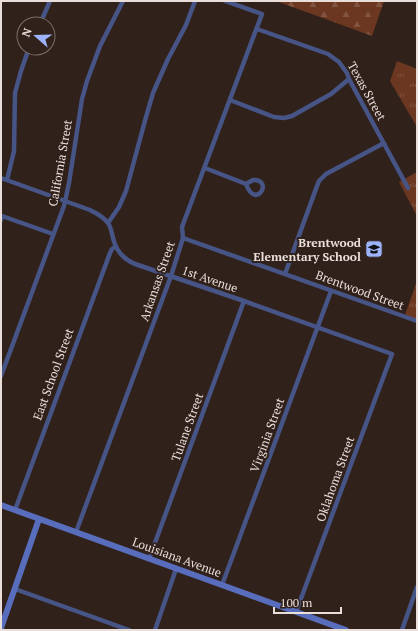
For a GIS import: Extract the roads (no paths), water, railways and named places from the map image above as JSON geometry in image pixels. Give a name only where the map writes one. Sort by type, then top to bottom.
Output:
[{"type":"main road","name":"Louisiana Avenue","points":[[1,505],[346,630]]},
{"type":"main road","points":[[1,628],[39,519]]},
{"type":"street","points":[[43,16],[50,1]]},
{"type":"street","name":"California Street","points":[[1,376],[65,201],[87,81],[100,46],[124,1]]},
{"type":"street","points":[[1,178],[92,210],[108,223],[119,207],[126,191],[145,120],[154,93],[168,59],[186,25],[195,1]]},
{"type":"street","name":"Arkansas Street","points":[[76,532],[170,276],[183,238],[182,227],[262,14],[225,1]]},
{"type":"street","name":"Texas Street","points":[[256,29],[328,54],[334,57],[344,67],[408,188]]},
{"type":"street","points":[[7,180],[14,151],[15,93],[20,71],[26,56]]},
{"type":"street","points":[[230,100],[274,117],[284,118],[292,116],[326,98],[349,79]]},
{"type":"street","points":[[285,274],[317,186],[322,178],[326,174],[384,142]]},
{"type":"street","points":[[205,168],[246,184]]},
{"type":"street","points":[[1,220],[2,216],[53,234]]},
{"type":"street","name":"1st Avenue","points":[[108,223],[116,247],[122,256],[130,262],[392,354]]},
{"type":"street","name":"Brentwood Street","points":[[183,238],[417,321]]},
{"type":"street","name":"East School Street","points":[[14,510],[110,254],[112,249],[116,247]]},
{"type":"street","name":"Virginia Street","points":[[222,585],[331,291]]},
{"type":"street","name":"Tulane Street","points":[[149,559],[244,301]]},
{"type":"street","name":"Oklahoma Street","points":[[296,612],[392,354]]},
{"type":"street","points":[[155,630],[176,569]]},
{"type":"street","points":[[402,630],[417,587]]},
{"type":"street","points":[[15,589],[129,630]]},
{"type":"place","name":"Brentwood Elementary School","points":[[374,249]]}]
